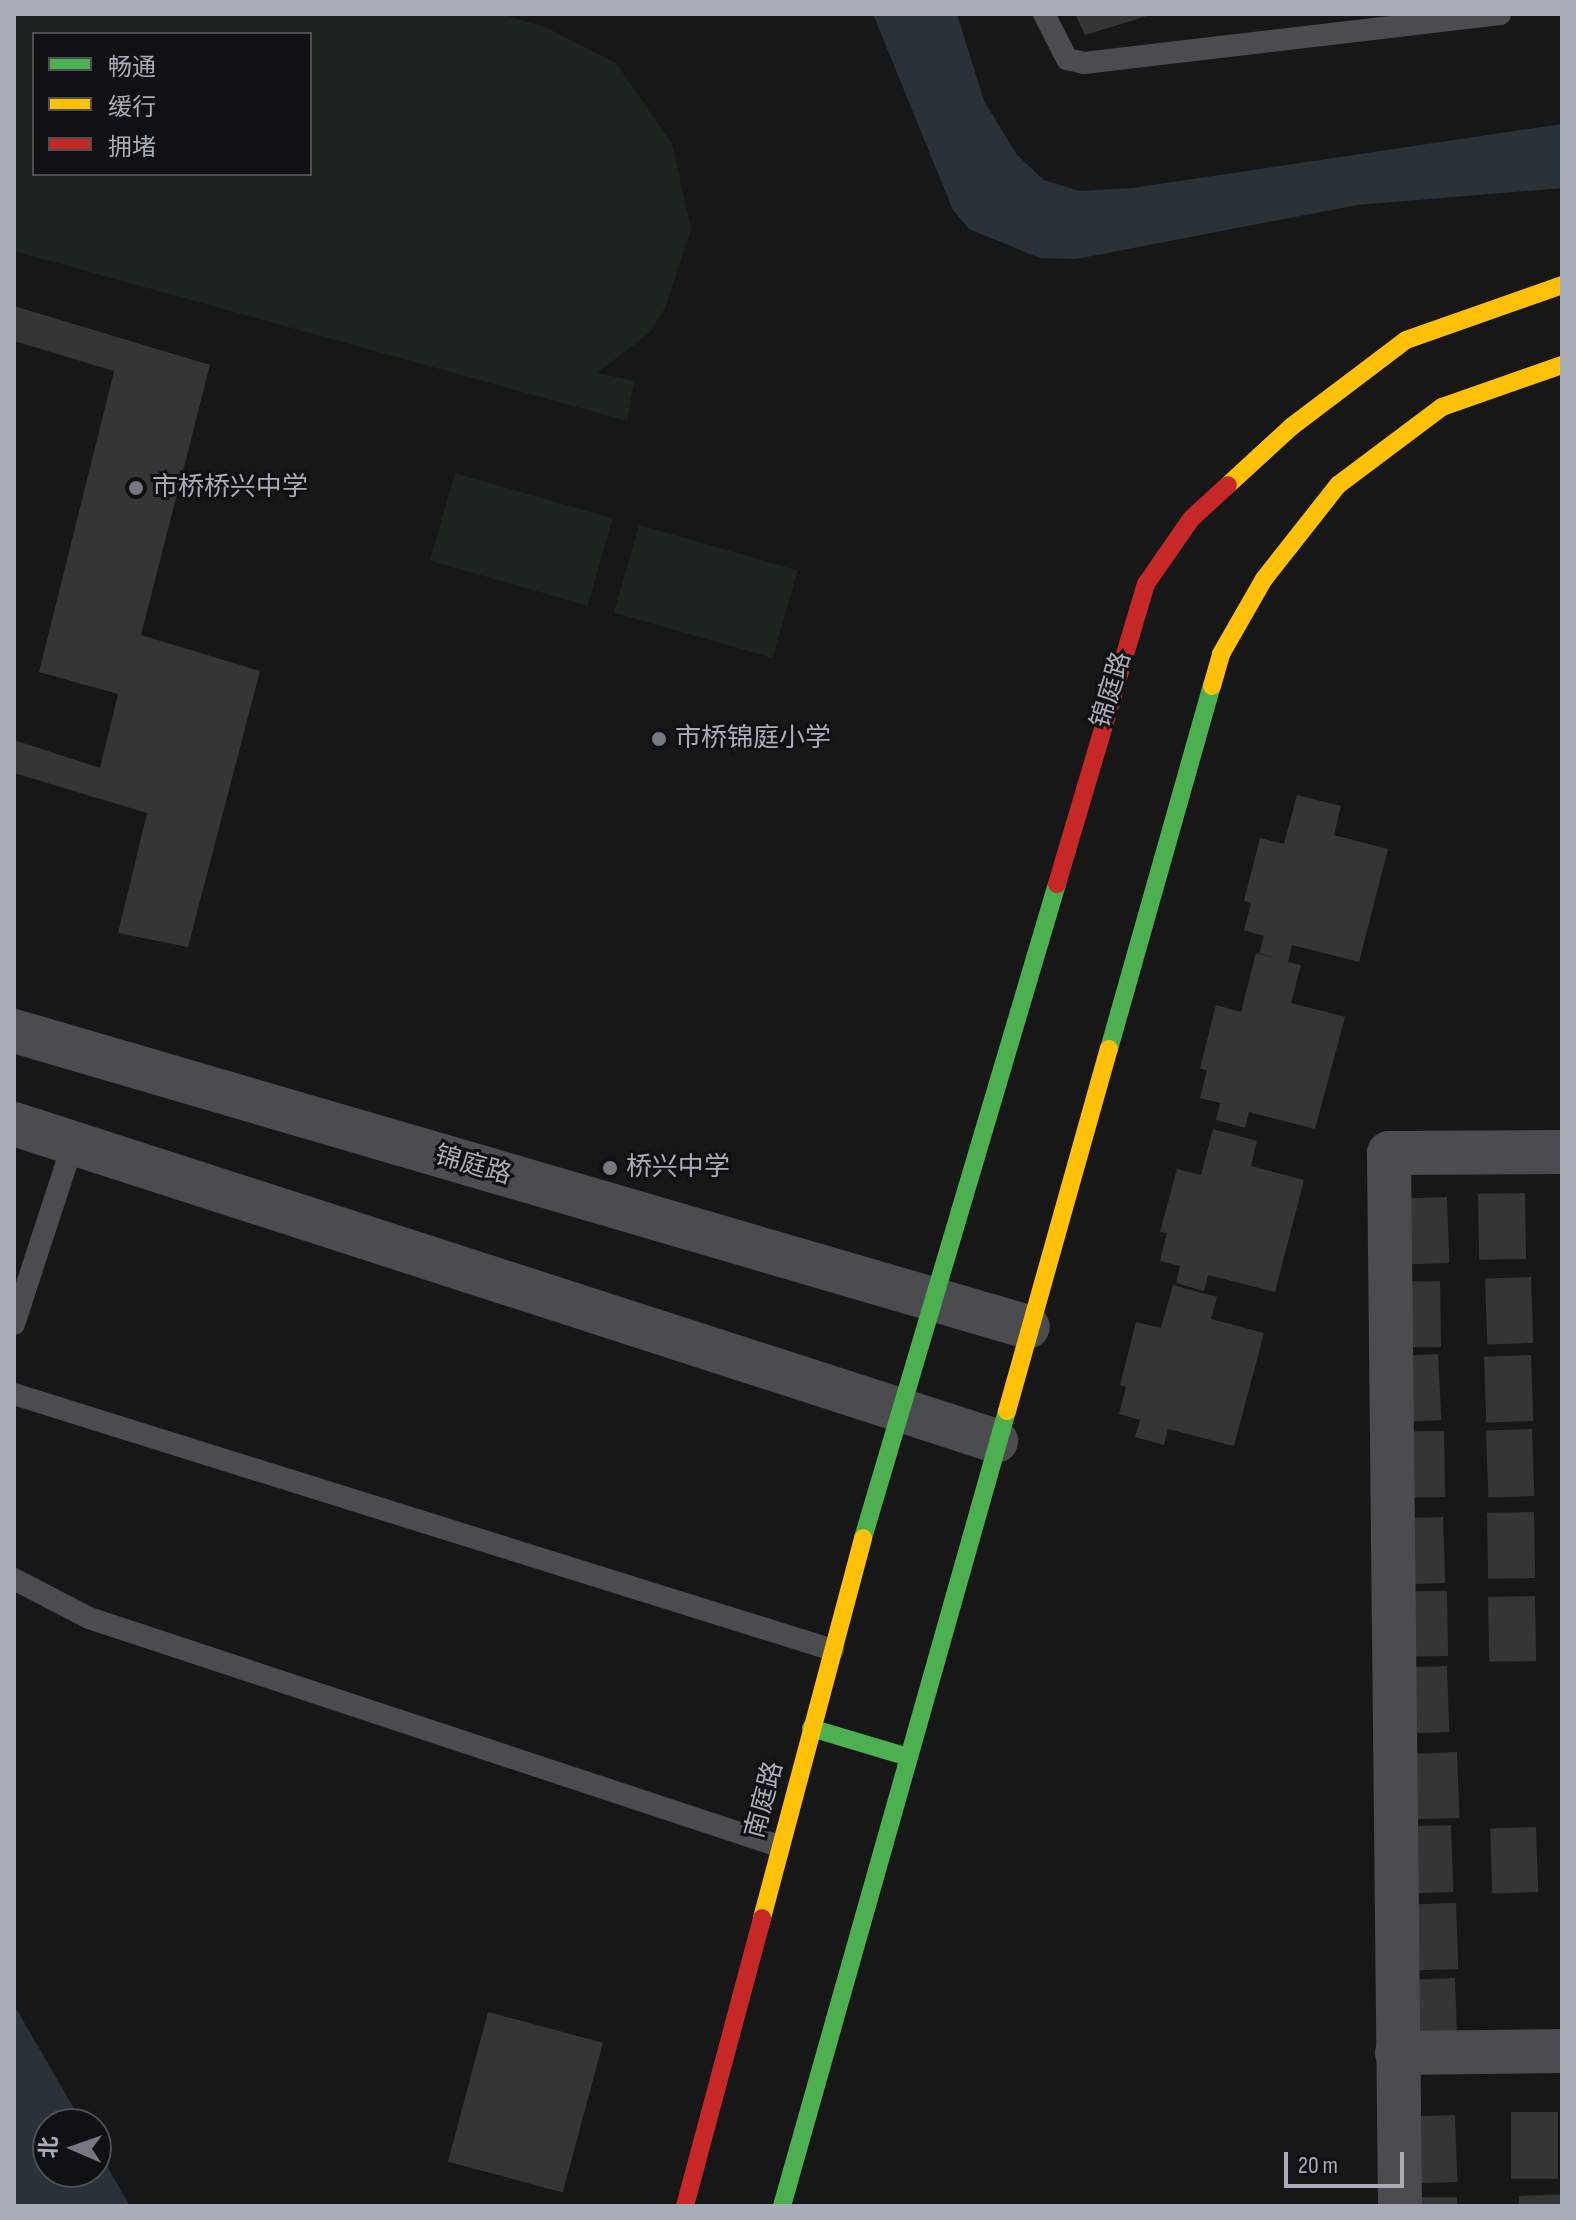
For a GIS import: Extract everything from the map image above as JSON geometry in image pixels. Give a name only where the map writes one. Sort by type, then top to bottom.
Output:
[{"type":"street","name":"锦庭路","points":[[900,1410],[1146,584],[1191,519],[1291,427],[1406,340],[1562,285]]},
{"type":"street","points":[[782,2206],[1028,1327],[1221,654],[1264,579],[1338,485],[1442,407],[1562,365]]},
{"type":"street","name":"锦庭路","points":[[14,1031],[1028,1327]]},
{"type":"street","points":[[14,1124],[996,1441]]},
{"type":"street","points":[[1400,2206],[1389,1153],[1562,1152]]},
{"type":"street","name":"南庭路","points":[[685,2206],[779,1846],[900,1410]]},
{"type":"street","points":[[811,1728],[908,1757]]},
{"type":"street","points":[[1397,2053],[1562,2051]]},
{"type":"lane","points":[[1044,14],[1060,51],[1084,63],[1500,14]]},
{"type":"lane","points":[[14,1324],[73,1144]]},
{"type":"lane","points":[[14,1394],[833,1650]]},
{"type":"lane","points":[[14,1579],[89,1618],[779,1846]]},
{"type":"shaded area","points":[[14,14],[501,14],[545,27],[616,63],[672,144],[691,229],[665,308],[649,333],[597,373],[634,381],[627,421],[14,251]]},
{"type":"shaded area","points":[[873,14],[957,14],[984,101],[1017,155],[1044,180],[1079,191],[1132,188],[1562,124],[1562,188],[1357,205],[1076,259],[1040,258],[969,229],[953,210]]},
{"type":"shaded area","points":[[455,473],[613,518],[588,606],[430,560]]},
{"type":"shaded area","points":[[639,525],[798,570],[773,658],[614,612]]},
{"type":"shaded area","points":[[14,2005],[74,2108],[32,2108],[32,2188],[112,2188],[112,2175],[130,2206],[14,2206]]},
{"type":"building","points":[[1075,14],[1150,14],[1150,15],[1085,35]]},
{"type":"building","points":[[14,306],[210,365],[141,635],[260,671],[188,947],[118,933],[147,813],[14,773],[14,740],[100,768],[118,694],[39,672],[114,371],[14,341]]},
{"type":"building","points":[[1297,795],[1341,806],[1334,835],[1388,849],[1359,962],[1292,945],[1288,962],[1301,965],[1291,1003],[1345,1017],[1315,1129],[1249,1112],[1245,1128],[1216,1120],[1220,1103],[1200,1098],[1207,1070],[1200,1069],[1216,1005],[1241,1012],[1256,953],[1275,958],[1259,953],[1264,936],[1244,930],[1251,903],[1244,901],[1260,838],[1284,844]]},
{"type":"building","points":[[1213,1129],[1257,1141],[1251,1166],[1304,1180],[1275,1292],[1208,1275],[1204,1291],[1176,1283],[1180,1266],[1160,1261],[1167,1233],[1160,1232],[1177,1169],[1201,1175]]},
{"type":"building","points":[[1525,1193],[1526,1259],[1479,1260],[1478,1194]]},
{"type":"building","points":[[1447,1197],[1449,1263],[1403,1265],[1401,1199]]},
{"type":"building","points":[[1531,1277],[1533,1343],[1487,1345],[1485,1279]]},
{"type":"building","points":[[1440,1281],[1441,1347],[1394,1348],[1393,1282]]},
{"type":"building","points":[[1173,1285],[1217,1297],[1211,1319],[1264,1333],[1234,1446],[1168,1429],[1164,1445],[1135,1437],[1140,1420],[1119,1414],[1126,1387],[1120,1385],[1136,1322],[1161,1328]]},
{"type":"building","points":[[1438,1354],[1441,1420],[1396,1422],[1392,1356]]},
{"type":"building","points":[[1531,1355],[1533,1421],[1486,1423],[1484,1357]]},
{"type":"building","points":[[1532,1429],[1534,1496],[1488,1498],[1486,1431]]},
{"type":"building","points":[[1444,1431],[1445,1497],[1398,1498],[1397,1432]]},
{"type":"building","points":[[1534,1512],[1535,1578],[1488,1579],[1487,1513]]},
{"type":"building","points":[[1443,1517],[1445,1583],[1399,1585],[1397,1519]]},
{"type":"building","points":[[1447,1591],[1448,1656],[1400,1657],[1399,1592]]},
{"type":"building","points":[[1535,1596],[1536,1661],[1489,1662],[1488,1597]]},
{"type":"building","points":[[1447,1666],[1449,1732],[1403,1734],[1401,1668]]},
{"type":"building","points":[[1457,1752],[1459,1818],[1412,1820],[1410,1754]]},
{"type":"building","points":[[1451,1825],[1453,1892],[1407,1894],[1405,1827]]},
{"type":"building","points":[[1536,1827],[1538,1892],[1492,1894],[1490,1829]]},
{"type":"building","points":[[1456,1903],[1458,1969],[1412,1971],[1410,1905]]},
{"type":"building","points":[[1455,1978],[1457,2044],[1410,2046],[1408,1980]]},
{"type":"building","points":[[488,2012],[603,2043],[563,2193],[448,2162]]},
{"type":"building","points":[[1511,2112],[1558,2112],[1558,2179],[1511,2179]]},
{"type":"building","points":[[1455,2115],[1457,2182],[1411,2184],[1409,2117]]},
{"type":"building","points":[[1562,2194],[1562,2206],[1519,2206],[1519,2196]]},
{"type":"building","points":[[1410,2197],[1457,2197],[1457,2206],[1410,2206]]},
{"type":"traffic: fast","points":[[1109,1049],[1212,686]]},
{"type":"traffic: fast","points":[[863,1538],[1057,884]]},
{"type":"traffic: fast","points":[[782,2206],[1007,1411]]},
{"type":"traffic: fast","points":[[811,1728],[908,1757]]},
{"type":"traffic: slow","points":[[1228,485],[1291,427],[1406,340],[1562,285]]},
{"type":"traffic: slow","points":[[1212,686],[1221,654],[1264,579],[1338,485],[1442,407],[1562,365]]},
{"type":"traffic: slow","points":[[1007,1411],[1109,1049]]},
{"type":"traffic: slow","points":[[762,1918],[863,1538]]},
{"type":"traffic: jam","points":[[1057,884],[1146,584],[1191,519],[1228,485]]},
{"type":"traffic: jam","points":[[685,2206],[762,1918]]},
{"type":"place","name":"市桥桥兴中学","points":[[136,488]]},
{"type":"place","name":"市桥锦庭小学","points":[[659,739]]},
{"type":"place","name":"桥兴中学","points":[[610,1168]]}]
